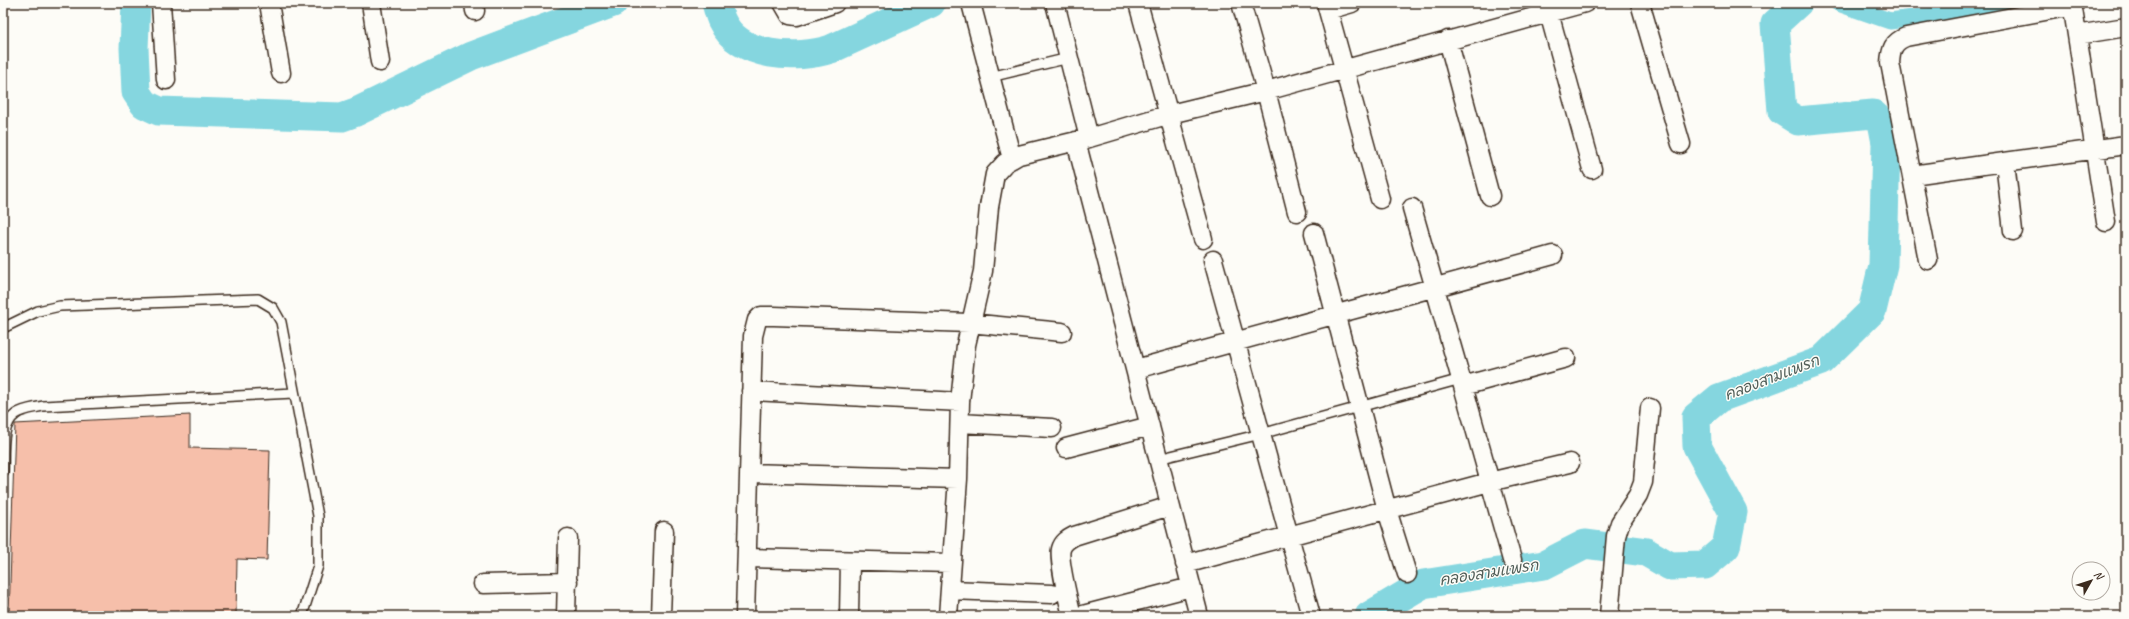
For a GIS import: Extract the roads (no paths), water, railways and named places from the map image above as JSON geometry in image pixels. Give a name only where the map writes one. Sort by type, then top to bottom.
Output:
[{"type":"street","points":[[161,3],[166,80]]},
{"type":"street","points":[[269,3],[281,73]]},
{"type":"street","points":[[371,3],[380,62]]},
{"type":"street","points":[[783,3],[790,15],[797,16],[836,3]]},
{"type":"street","points":[[1055,3],[1069,58],[1083,139],[1136,369],[1199,616]]},
{"type":"street","points":[[1138,3],[1170,114],[1203,239]]},
{"type":"street","points":[[1241,3],[1266,91],[1297,212]]},
{"type":"street","points":[[1352,3],[1327,6],[1380,199]]},
{"type":"street","points":[[948,616],[958,479],[960,402],[970,323],[983,271],[989,207],[995,174],[1005,163],[1019,155],[1083,139],[1170,114],[1266,91],[1585,3]]},
{"type":"street","points":[[1640,3],[1681,144]]},
{"type":"street","points":[[1928,260],[1890,63],[1894,45],[1898,40],[2072,4],[2106,222]]},
{"type":"street","points":[[972,8],[1012,159]]},
{"type":"street","points":[[1549,13],[1592,169]]},
{"type":"street","points":[[2077,35],[2126,27]]},
{"type":"street","points":[[1448,40],[1490,196]]},
{"type":"street","points":[[1912,175],[2126,145]]},
{"type":"street","points":[[2005,162],[2013,231]]},
{"type":"street","points":[[1412,208],[1436,287],[1489,482],[1512,560]]},
{"type":"street","points":[[1314,233],[1362,407],[1387,510],[1406,574]]},
{"type":"street","points":[[1136,369],[1236,340],[1336,315],[1553,255]]},
{"type":"street","points":[[1213,260],[1311,616]]},
{"type":"street","points":[[745,616],[754,326],[761,316],[970,323],[1062,332]]},
{"type":"street","points":[[1462,382],[1566,358]]},
{"type":"street","points":[[751,391],[960,402]]},
{"type":"street","points":[[1609,616],[1616,536],[1620,523],[1638,495],[1643,482],[1650,408]]},
{"type":"street","points":[[960,423],[1052,428]]},
{"type":"street","points":[[1066,448],[1150,426]]},
{"type":"street","points":[[1185,564],[1489,482],[1570,463]]},
{"type":"street","points":[[750,473],[958,479]]},
{"type":"street","points":[[1072,616],[1061,555],[1061,550],[1065,542],[1074,536],[1170,506]]},
{"type":"street","points":[[661,616],[664,531]]},
{"type":"street","points":[[566,616],[568,538]]},
{"type":"street","points":[[747,558],[951,563]]},
{"type":"street","points":[[849,616],[850,561]]},
{"type":"street","points":[[483,584],[568,582]]},
{"type":"street","points":[[1079,616],[1191,587]]},
{"type":"street","points":[[950,590],[1052,594]]},
{"type":"lane","points":[[990,77],[1069,58]]},
{"type":"lane","points":[[3,328],[38,311],[60,306],[258,299],[273,308],[281,322],[318,516],[318,566],[302,616]]},
{"type":"lane","points":[[1158,459],[1462,382]]},
{"type":"lane","points":[[3,472],[5,435],[8,421],[17,413],[43,406],[294,393]]},
{"type":"waterway","points":[[136,3],[134,48],[136,92],[144,104],[159,111],[342,117],[356,112],[471,56],[613,3]]},
{"type":"waterway","points":[[716,3],[722,21],[730,33],[741,43],[755,49],[786,55],[831,49],[931,3]]},
{"type":"waterway","name":"คลองสามแพรก","points":[[1369,616],[1423,584],[1544,565],[1585,544],[1646,552],[1670,566],[1705,565],[1726,547],[1733,512],[1697,446],[1696,417],[1719,398],[1821,361],[1872,311],[1883,265],[1886,143],[1882,122],[1873,114],[1798,121],[1782,111],[1775,24],[1798,3]]},
{"type":"waterway","points":[[1838,3],[1890,21],[2029,3]]}]
